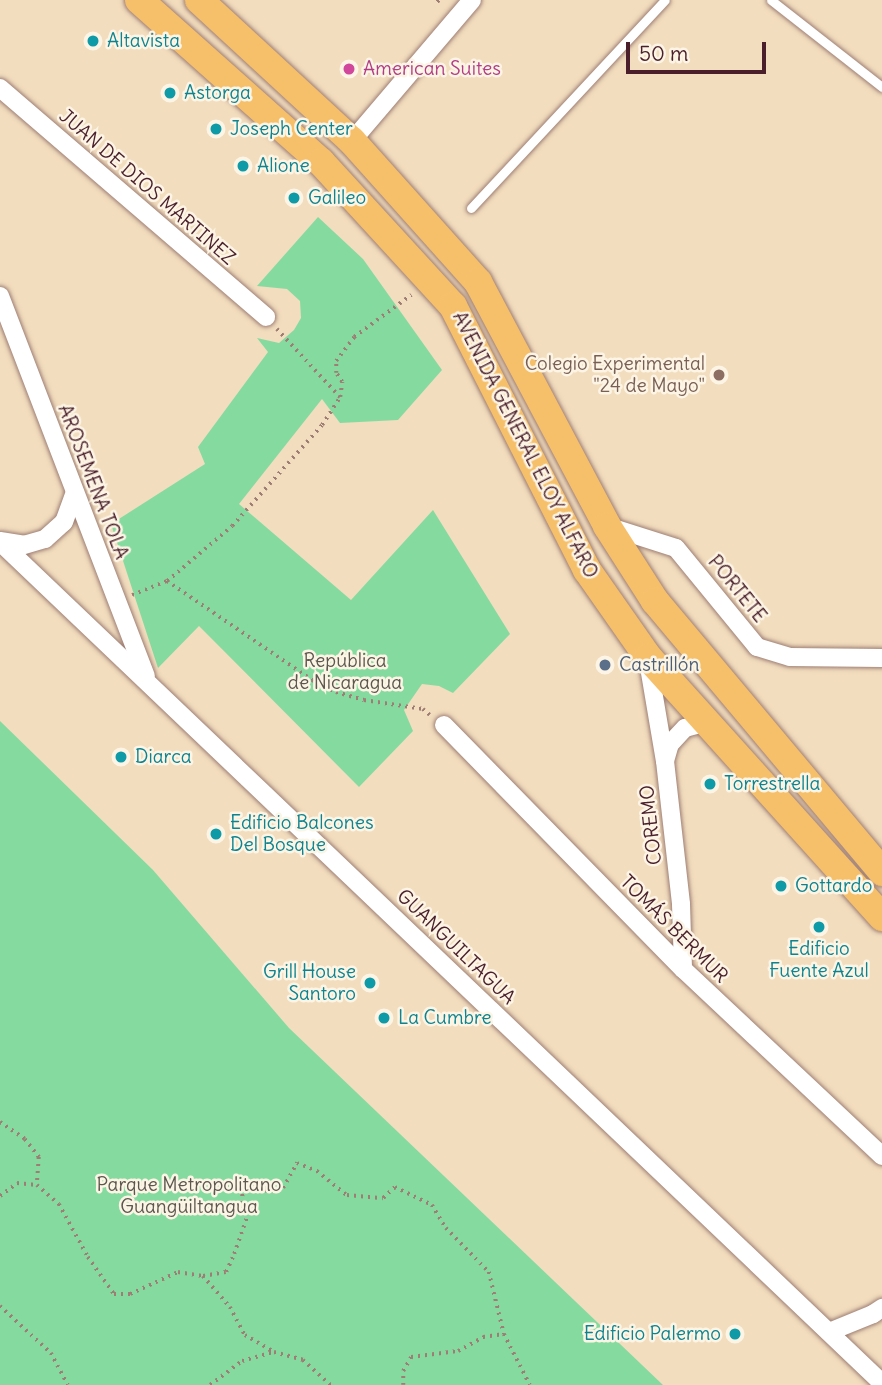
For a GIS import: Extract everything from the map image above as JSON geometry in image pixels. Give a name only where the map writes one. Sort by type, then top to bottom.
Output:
[{"type":"main road","name":"AVENIDA GENERAL ELOY ALFARO","points":[[139,0],[321,162],[453,306],[587,570],[648,657],[704,723],[882,917]]},
{"type":"main road","name":"AVENIDA GENERAL ELOY ALFARO","points":[[199,0],[352,141],[478,282],[607,526],[655,601],[882,872]]},
{"type":"street","points":[[352,141],[472,0]]},
{"type":"street","name":"JUAN DE DIOS MARTINEZ","points":[[0,88],[266,317]]},
{"type":"street","name":"AROSEMENA TOLA","points":[[0,296],[5,320],[148,683]]},
{"type":"street","name":"GUANGUILTAGUA","points":[[0,542],[24,545],[45,540],[64,522],[74,495]]},
{"type":"street","name":"PORTETE","points":[[607,526],[676,548],[757,647],[790,657],[882,658]]},
{"type":"street","name":"GUANGUILTAGUA","points":[[0,542],[882,1383]]},
{"type":"street","name":"COREMO","points":[[648,657],[665,761],[681,904],[683,969]]},
{"type":"street","name":"COREMO","points":[[665,761],[670,744],[685,728],[704,723]]},
{"type":"street","name":"TOMÁS BERMUR","points":[[444,725],[683,969],[882,1156]]},
{"type":"street","points":[[829,1332],[882,1308]]},
{"type":"lane","points":[[471,208],[665,0]]},
{"type":"lane","points":[[771,0],[882,87]]},
{"type":"path","points":[[117,601],[167,581],[232,526],[322,425],[340,397],[342,382],[336,373],[336,361],[354,337],[408,298]]},
{"type":"path","points":[[266,317],[340,397]]},
{"type":"path","points":[[167,581],[312,680],[336,692],[364,700],[423,709],[444,725]]},
{"type":"path","points":[[0,1122],[25,1139],[39,1157],[37,1185]]},
{"type":"path","points":[[0,1196],[17,1183],[37,1185],[59,1204],[88,1257],[114,1294],[130,1294],[178,1272],[203,1276],[226,1272],[248,1214],[240,1203],[244,1189],[273,1191],[283,1188],[288,1174],[297,1163],[317,1171],[347,1195],[383,1198],[395,1187],[432,1205],[446,1228],[489,1272],[504,1334],[530,1385]]},
{"type":"path","points":[[203,1276],[230,1307],[245,1335],[274,1352],[303,1360],[331,1385]]},
{"type":"path","points":[[0,1306],[51,1353],[68,1385]]},
{"type":"path","points":[[403,1385],[403,1371],[411,1357],[458,1351],[483,1337],[504,1334]]},
{"type":"path","points":[[210,1385],[242,1361],[274,1352]]},
{"type":"path","points":[[322,1385],[326,1380]]},
{"type":"green space","name":"República de Nicaragua","points":[[318,217],[363,259],[442,370],[398,420],[340,423],[322,399],[239,504],[351,600],[433,510],[510,634],[453,693],[439,686],[422,684],[404,710],[413,731],[359,787],[199,626],[158,668],[111,524],[205,464],[198,447],[268,352],[257,338],[279,343],[294,330],[301,318],[300,301],[287,289],[257,286]]},
{"type":"green space","name":"Parque Metropolitano Guangüiltangua","points":[[0,721],[153,870],[289,1028],[663,1385],[0,1385]]},
{"type":"place","name":"Altavista","points":[[93,41]]},
{"type":"place","name":"American Suites","points":[[349,69]]},
{"type":"place","name":"Astorga","points":[[170,93]]},
{"type":"place","name":"Joseph Center","points":[[216,129]]},
{"type":"place","name":"Alione","points":[[243,166]]},
{"type":"place","name":"Galileo","points":[[294,198]]},
{"type":"place","name":"Colegio Experimental \"24 de Mayo\"","points":[[719,375]]},
{"type":"place","name":"Castrillón","points":[[605,665]]},
{"type":"place","name":"Diarca","points":[[121,757]]},
{"type":"place","name":"Torrestrella","points":[[710,784]]},
{"type":"place","name":"Edificio Balcones Del Bosque","points":[[216,834]]},
{"type":"place","name":"Gottardo","points":[[781,886]]},
{"type":"place","name":"Edificio Fuente Azul","points":[[819,927]]},
{"type":"place","name":"Grill House Santoro","points":[[370,983]]},
{"type":"place","name":"La Cumbre","points":[[384,1018]]},
{"type":"place","name":"Edificio Palermo","points":[[735,1334]]}]
